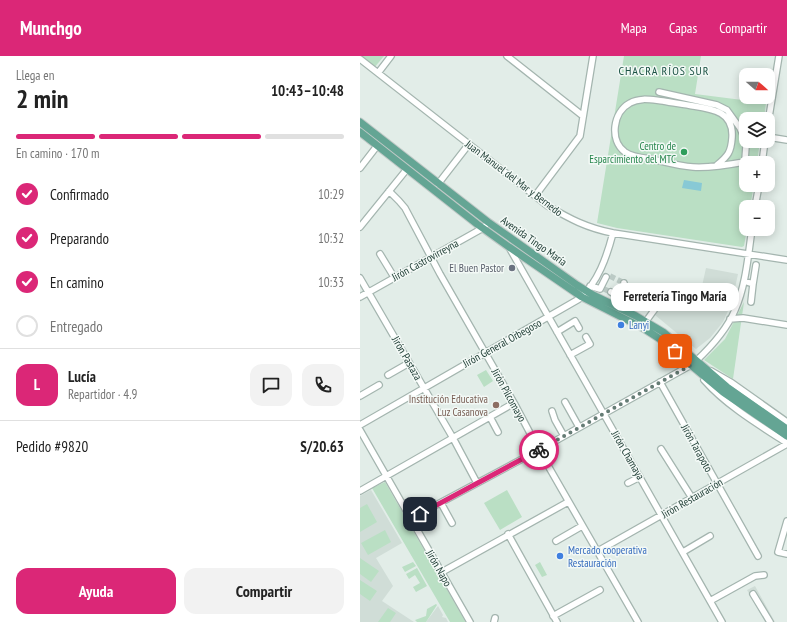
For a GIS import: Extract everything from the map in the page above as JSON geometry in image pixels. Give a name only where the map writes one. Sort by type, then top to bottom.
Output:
[{"type":"main road","name":"Avenida Tingo María","points":[[360,122],[438,184],[509,246],[626,315],[644,325],[663,332],[694,363],[736,401],[787,436]]},
{"type":"main road","name":"Avenida Tingo María","points":[[360,132],[406,169],[486,225],[588,292],[619,307],[626,315]]},
{"type":"main road","name":"Avenida Tingo María","points":[[701,369],[787,429]]},
{"type":"street","points":[[378,73],[391,56]]},
{"type":"street","points":[[507,56],[584,116]]},
{"type":"street","points":[[535,196],[580,136],[593,56]]},
{"type":"street","points":[[775,72],[779,56]]},
{"type":"street","name":"Juan Manuel del Mar y Bernedo","points":[[360,59],[552,209],[576,222],[598,230],[613,233],[787,260]]},
{"type":"street","points":[[659,92],[717,105],[727,110],[740,128],[743,135],[746,146],[745,156]]},
{"type":"street","points":[[717,165],[725,158],[732,148],[733,129],[728,120],[716,111],[649,99],[631,102],[625,106],[619,114],[615,126],[616,136],[622,149],[632,156],[692,167],[708,167],[739,163]]},
{"type":"street","points":[[775,138],[787,140]]},
{"type":"street","points":[[438,184],[469,144]]},
{"type":"street","points":[[360,168],[377,146]]},
{"type":"street","points":[[360,227],[406,169]]},
{"type":"street","name":"Jirón Pilcomayo","points":[[389,191],[405,208],[568,502],[638,622]]},
{"type":"street","name":"Jirón Castrovirreyna","points":[[360,296],[486,225]]},
{"type":"street","name":"Jirón General Orbegoso","points":[[360,425],[548,317],[588,292],[607,253],[613,233]]},
{"type":"street","points":[[410,519],[539,450],[694,363],[726,327],[735,310],[744,281],[751,236]]},
{"type":"street","name":"Jirón Chamaya","points":[[509,246],[722,622]]},
{"type":"street","points":[[380,254],[394,277]]},
{"type":"street","points":[[751,302],[756,265]]},
{"type":"street","points":[[588,292],[602,289],[608,277],[598,272]]},
{"type":"street","name":"Jirón Pastaza","points":[[360,278],[453,438],[477,483]]},
{"type":"street","points":[[744,281],[753,284]]},
{"type":"street","points":[[619,307],[625,287],[624,284]]},
{"type":"street","points":[[644,325],[668,291]]},
{"type":"street","points":[[610,292],[621,298]]},
{"type":"street","points":[[730,319],[743,318],[787,325]]},
{"type":"street","points":[[557,332],[575,321],[579,328]]},
{"type":"street","points":[[570,355],[590,344],[586,337]]},
{"type":"street","points":[[388,375],[409,363]]},
{"type":"street","name":"Avenida Tingo María","points":[[701,369],[732,383],[787,422]]},
{"type":"street","name":"Avenida Tingo María","points":[[701,369],[709,385],[725,399],[787,444]]},
{"type":"street","name":"Jirón Tarapoto","points":[[660,382],[758,556]]},
{"type":"street","points":[[360,396],[379,384]]},
{"type":"street","points":[[565,402],[579,427]]},
{"type":"street","points":[[360,491],[514,404]]},
{"type":"street","points":[[552,411],[564,436]]},
{"type":"street","points":[[490,417],[498,432]]},
{"type":"street","name":"Jirón Napo","points":[[360,430],[470,622]]},
{"type":"street","name":"Jirón Restauración","points":[[598,552],[787,444]]},
{"type":"street","points":[[661,449],[692,498]]},
{"type":"street","points":[[628,483],[640,477]]},
{"type":"street","points":[[441,502],[452,523]]},
{"type":"street","points":[[442,572],[568,502]]},
{"type":"street","points":[[787,524],[778,552],[787,554]]},
{"type":"street","points":[[556,541],[582,526]]},
{"type":"street","points":[[508,534],[557,622]]},
{"type":"street","points":[[683,552],[710,536]]},
{"type":"street","points":[[710,601],[755,576],[764,575]]},
{"type":"street","points":[[553,616],[600,590]]},
{"type":"street","points":[[753,594],[770,622]]},
{"type":"shaded area","points":[[706,268],[738,274],[732,302],[723,322],[710,338],[696,349],[655,315],[673,286],[700,295]]},
{"type":"shaded area","points":[[371,490],[402,543],[376,558],[393,586],[382,601],[414,622],[360,622],[360,496]]},
{"type":"shaded area","points":[[755,586],[775,622],[765,622],[747,590]]},
{"type":"shaded area","points":[[438,606],[443,615],[442,617],[446,618],[448,622],[426,622]]},
{"type":"green space","points":[[360,56],[384,56],[374,68]]},
{"type":"green space","name":"Centro de Esparcimiento del MTC","points":[[624,56],[701,56],[695,94],[739,100],[739,104],[766,104],[765,112],[739,112],[739,148],[759,148],[758,156],[739,156],[739,192],[753,192],[751,200],[739,200],[739,236],[746,236],[744,246],[742,247],[617,228],[597,223]]},
{"type":"green space","points":[[744,302],[733,379],[704,360],[725,339]]},
{"type":"green space","points":[[486,370],[493,381],[484,387],[477,375]]},
{"type":"green space","points":[[385,482],[465,622],[450,622],[372,488]]},
{"type":"green space","points":[[507,490],[522,517],[500,530],[484,503]]},
{"type":"green space","points":[[367,504],[377,522],[360,532],[360,508]]},
{"type":"green space","points":[[385,530],[391,542],[368,555],[361,543]]},
{"type":"green space","points":[[360,558],[379,571],[371,582],[360,574]]},
{"type":"green space","points":[[413,562],[416,566],[405,572],[402,567]]},
{"type":"green space","points":[[540,562],[547,575],[542,577],[535,565]]},
{"type":"green space","points":[[417,568],[427,586],[416,592],[413,587],[420,583],[415,575],[409,579],[406,574]]},
{"type":"green space","points":[[360,580],[377,591],[370,601],[360,594]]},
{"type":"green space","points":[[436,604],[437,605],[426,622],[417,622],[415,620],[426,616],[427,609]]},
{"type":"green space","points":[[388,608],[396,613],[390,622],[378,622]]},
{"type":"water","points":[[684,180],[702,183],[701,191],[682,188]]},
{"type":"tunnel","points":[[610,276],[624,283]]},
{"type":"tunnel","points":[[604,289],[611,292]]},
{"type":"way so far","points":[[539,450],[691,365],[675,351]]},
{"type":"place","name":"Centro de Esparcimiento del MTC","points":[[684,152]]},
{"type":"place","name":"El Buen Pastor","points":[[512,268]]},
{"type":"place","name":"Lanyi","points":[[621,325]]},
{"type":"place","name":"Ferretería Tingo María","points":[[675,351]]},
{"type":"place","name":"Institución Educativa Luz Casanova","points":[[496,405]]},
{"type":"place","name":"Mercado cooperativa Restauración","points":[[560,556]]},
{"type":"district","name":"CHACRA RÍOS SUR","points":[[664,71]]},
{"type":"route","points":[[420,514],[539,450]]}]
